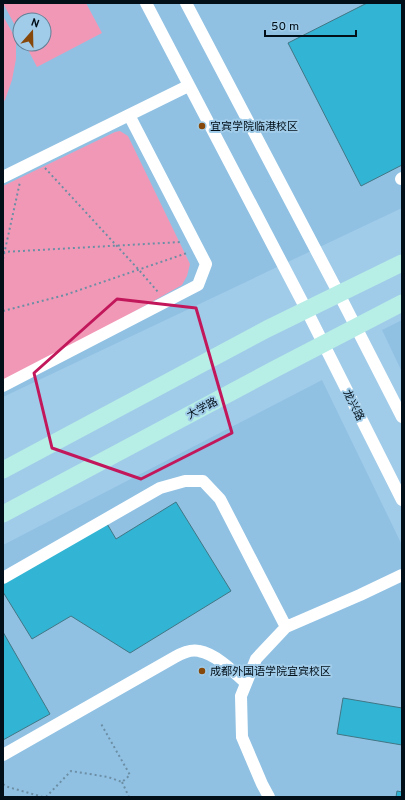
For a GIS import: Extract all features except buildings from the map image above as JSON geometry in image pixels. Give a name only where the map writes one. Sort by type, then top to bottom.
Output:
[{"type":"main road","points":[[3,470],[267,329],[402,263]]},
{"type":"main road","name":"大学路","points":[[3,514],[402,303]]},
{"type":"street","name":"龙兴路","points":[[146,3],[188,86],[306,309],[402,500]]},
{"type":"street","points":[[186,3],[402,417]]},
{"type":"street","points":[[3,177],[188,86]]},
{"type":"street","points":[[3,386],[198,284],[206,264],[129,115]]},
{"type":"street","points":[[3,578],[160,488],[185,481],[203,481],[220,499],[286,627]]},
{"type":"street","points":[[269,797],[242,736],[241,696],[256,659],[286,627],[402,575]]},
{"type":"street","points":[[3,755],[186,652],[199,651],[214,657],[246,683]]},
{"type":"path","points":[[37,160],[166,301]]},
{"type":"path","points":[[3,259],[23,167]]},
{"type":"path","points":[[4,252],[117,246],[196,245]]},
{"type":"path","points":[[3,311],[64,295],[139,270],[196,245]]},
{"type":"path","points":[[100,722],[130,774],[122,782]]},
{"type":"path","points":[[3,784],[8,787],[44,797],[71,771],[108,777],[122,782],[129,797]]},
{"type":"highlighted area","points":[[117,299],[196,308],[232,433],[141,479],[52,448],[34,373]]},
{"type":"shaded area","name":"宜宾学院临港校区","points":[[3,3],[402,3],[402,208],[3,397]]},
{"type":"shaded area","points":[[3,3],[86,3],[102,33],[37,67],[29,52],[52,52],[52,12],[12,12],[12,20]]},
{"type":"shaded area","points":[[3,16],[12,32],[12,52],[16,52],[16,59],[12,80],[3,102]]},
{"type":"shaded area","points":[[120,131],[128,136],[190,264],[187,276],[182,285],[3,385],[3,186],[115,132]]},
{"type":"shaded area","points":[[402,320],[402,372],[382,330]]},
{"type":"shaded area","name":"成都外国语学院宜宾校区","points":[[322,380],[402,545],[402,797],[3,797],[3,545]]},
{"type":"place","name":"宜宾学院临港校区","points":[[202,126]]},
{"type":"place","name":"成都外国语学院宜宾校区","points":[[202,671]]}]
